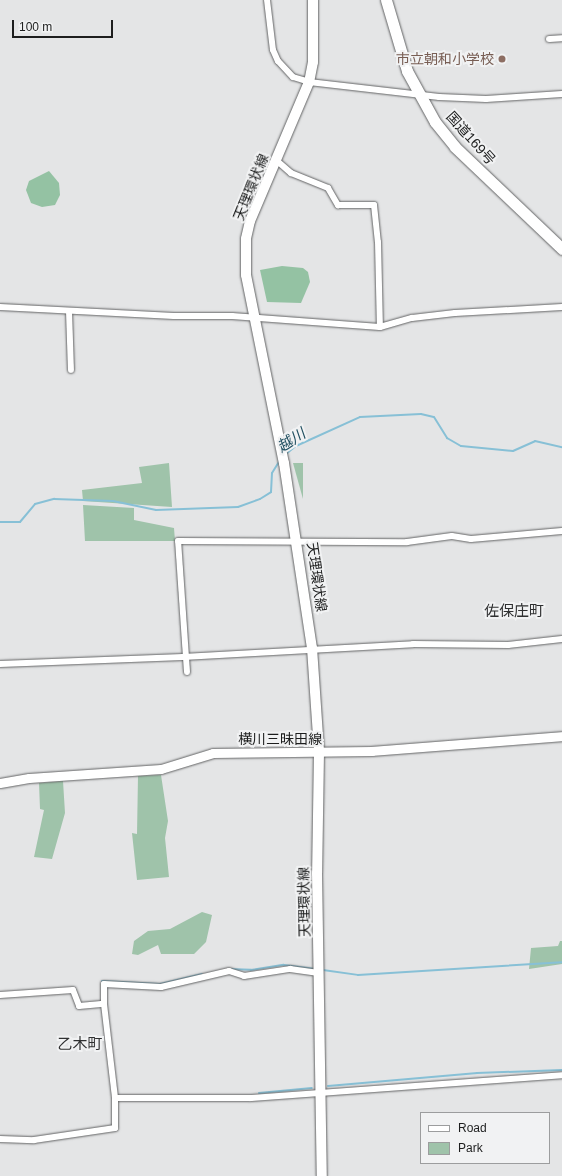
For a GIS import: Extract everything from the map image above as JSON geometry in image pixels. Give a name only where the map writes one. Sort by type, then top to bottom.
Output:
[{"type":"highway","name":"国道169号","points":[[386,0],[400,52],[420,95],[435,122],[455,147],[562,249]]},
{"type":"main road","name":"天理環状線","points":[[313,0],[313,62],[309,82],[259,196],[246,239],[246,275],[298,540],[312,648],[319,752],[319,974],[322,1176]]},
{"type":"main road","name":"横川三昧田線","points":[[0,783],[29,778],[161,769],[213,753],[372,751],[562,736]]},
{"type":"street","points":[[267,0],[270,37],[278,61],[293,77],[309,82],[420,95],[486,99],[562,94]]},
{"type":"street","points":[[548,39],[562,38]]},
{"type":"street","points":[[276,160],[291,173],[328,188],[338,205],[374,205],[378,242],[380,327]]},
{"type":"street","points":[[0,307],[174,316],[232,316],[254,319],[380,327],[412,318],[454,312],[562,307]]},
{"type":"street","points":[[69,311],[72,370]]},
{"type":"street","points":[[187,672],[178,541],[298,540],[407,542],[452,536],[485,538],[562,531]]},
{"type":"street","points":[[0,664],[186,657],[312,648],[413,644],[508,645],[562,639]]},
{"type":"street","points":[[0,1139],[34,1140],[115,1128],[115,1098],[104,1004],[104,984],[161,987],[229,971],[244,976],[290,969],[319,974]]},
{"type":"street","points":[[0,996],[74,990],[79,1006],[104,1004]]},
{"type":"street","points":[[115,1098],[251,1098],[562,1076]]},
{"type":"green space","points":[[49,171],[59,183],[60,195],[55,205],[42,207],[31,203],[26,190],[29,181]]},
{"type":"green space","points":[[282,266],[303,268],[308,272],[310,282],[301,303],[267,302],[260,270]]},
{"type":"green space","points":[[169,463],[172,507],[83,501],[82,490],[142,483],[139,467]]},
{"type":"green space","points":[[293,463],[303,463],[303,499]]},
{"type":"green space","points":[[83,505],[134,508],[134,520],[174,528],[175,541],[85,541]]},
{"type":"green space","points":[[161,775],[168,821],[165,838],[169,877],[137,880],[132,833],[137,834],[138,776]]},
{"type":"green space","points":[[63,781],[65,813],[52,859],[34,857],[44,810],[40,809],[39,783]]},
{"type":"green space","points":[[202,912],[212,915],[206,942],[194,954],[161,954],[158,945],[138,955],[132,954],[134,941],[148,931],[170,929]]},
{"type":"green space","points":[[560,941],[562,941],[562,964],[529,969],[531,948],[558,946]]},
{"type":"waterway","name":"越川","points":[[286,454],[296,446],[360,417],[421,414],[434,417],[447,438],[461,446],[513,451],[535,441],[562,447]]},
{"type":"waterway","name":"越川","points":[[0,522],[20,522],[35,504],[54,499],[113,501],[156,510],[238,507],[260,499],[271,492],[272,473],[280,460]]},
{"type":"waterway","points":[[323,970],[358,975],[562,962]]},
{"type":"waterway","points":[[228,969],[251,970],[284,965],[316,969]]},
{"type":"waterway","points":[[102,981],[160,984],[202,974]]},
{"type":"waterway","points":[[328,1086],[477,1073],[562,1070]]},
{"type":"waterway","points":[[259,1093],[312,1088]]},
{"type":"place","name":"市立朝和小学校","points":[[502,59]]},
{"type":"district","name":"佐保庄町","points":[[514,611]]},
{"type":"district","name":"乙木町","points":[[80,1044]]}]
